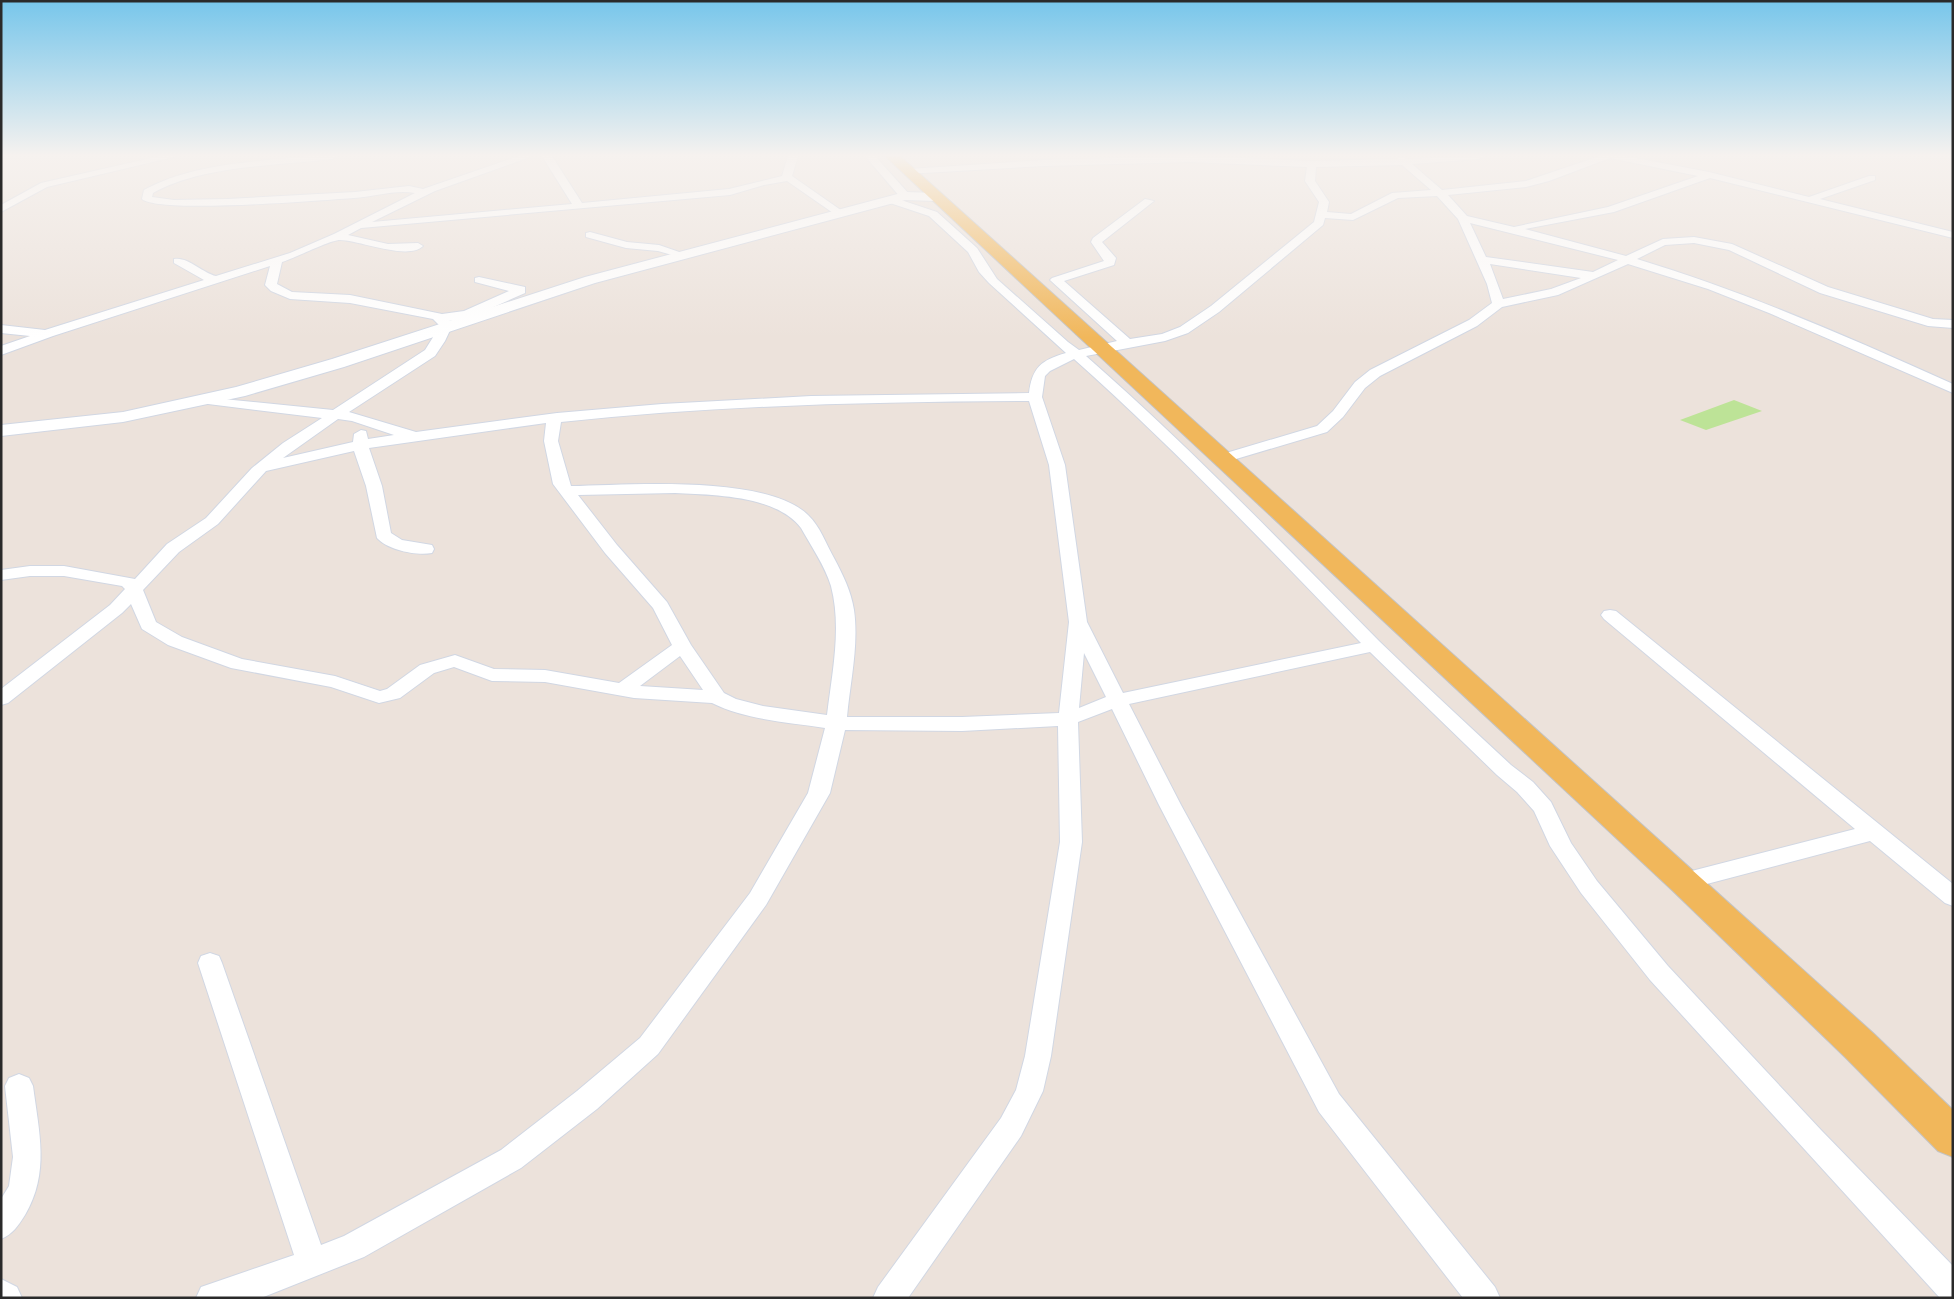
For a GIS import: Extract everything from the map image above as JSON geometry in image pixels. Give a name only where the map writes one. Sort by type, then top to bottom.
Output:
[{"type":"main road","points":[[954,217],[1089,352],[1221,458],[1684,881],[1859,1044],[1953,1138]]},
{"type":"street","points":[[1,351],[48,333],[278,261],[338,236],[376,217]]},
{"type":"street","points":[[358,226],[456,217]]},
{"type":"street","points":[[278,261],[271,285],[280,292],[350,300],[444,322],[679,254],[826,217]]},
{"type":"street","points":[[936,217],[973,250],[985,272],[993,281],[1063,346],[1089,352],[1123,395],[1248,517],[1374,646],[1504,770],[1525,787],[1543,808],[1561,846],[1589,887],[1659,972],[1817,1146],[1953,1289]]},
{"type":"street","points":[[1127,217],[1098,238],[1096,242],[1110,258],[1110,263],[1056,280],[1084,308],[1128,344]]},
{"type":"street","points":[[897,1293],[1011,1127],[1029,1091],[1038,1056],[1071,842],[1068,719],[1078,622],[1056,464],[1034,397],[1038,375],[1045,368],[1060,360],[1089,352],[1165,337],[1184,330],[1215,309],[1308,234],[1319,223],[1321,217]]},
{"type":"street","points":[[1511,228],[1574,217]]},
{"type":"street","points":[[1878,217],[1953,235]]},
{"type":"street","points":[[1463,218],[1574,243],[1712,287],[1799,320],[1953,389]]},
{"type":"street","points":[[1463,218],[1493,284],[1498,304]]},
{"type":"street","points":[[590,235],[626,245],[658,248],[679,254]]},
{"type":"street","points":[[338,236],[388,247],[418,246]]},
{"type":"street","points":[[1221,458],[1322,429],[1338,414],[1360,385],[1375,373],[1473,323],[1498,304],[1541,297],[1595,276],[1662,242],[1694,240],[1711,242],[1745,253],[1824,290],[1916,319],[1953,324]]},
{"type":"street","points":[[1482,260],[1595,276]]},
{"type":"street","points":[[178,261],[202,276],[219,280]]},
{"type":"street","points":[[1,431],[122,417],[208,400],[303,374],[466,314],[521,290],[479,280]]},
{"type":"street","points":[[1,699],[74,644],[116,609],[173,548],[212,521],[257,470],[288,446],[366,393],[430,353],[440,341],[444,322]]},
{"type":"street","points":[[1,329],[48,333]]},
{"type":"street","points":[[366,393],[360,445],[374,486],[383,534],[387,540],[395,543],[426,549]]},
{"type":"street","points":[[257,470],[330,450],[557,417],[881,397],[1034,397]]},
{"type":"street","points":[[208,400],[337,414],[362,419],[394,431],[423,436]]},
{"type":"street","points":[[557,417],[552,426],[551,441],[559,479],[611,549],[662,606],[682,646],[710,685],[716,697]]},
{"type":"street","points":[[212,1298],[312,1264],[353,1247],[511,1159],[588,1100],[649,1046],[758,899],[819,793],[836,723],[845,647],[845,612],[839,584],[820,546],[802,518],[786,508],[766,500],[722,491],[675,488],[567,491]]},
{"type":"street","points":[[1,575],[64,571],[128,582],[134,589],[148,625],[175,641],[238,664],[335,682],[379,697],[393,694],[428,669],[455,661],[492,675],[545,676],[622,690],[716,697],[730,704],[763,712],[836,723],[962,724],[1068,719],[1118,700],[1374,646]]},
{"type":"street","points":[[1610,615],[1953,897]]},
{"type":"street","points":[[1078,622],[1170,805],[1329,1103],[1470,1283],[1484,1298]]},
{"type":"street","points":[[622,690],[682,646]]},
{"type":"street","points":[[1684,881],[1874,832]]},
{"type":"street","points":[[210,963],[312,1264]]},
{"type":"street","points":[[1,1225],[18,1199],[25,1181],[27,1160],[19,1086]]},
{"type":"street","points":[[1,1294],[6,1298]]},
{"type":"green space","points":[[1734,400],[1762,411],[1706,430],[1680,420]]}]
